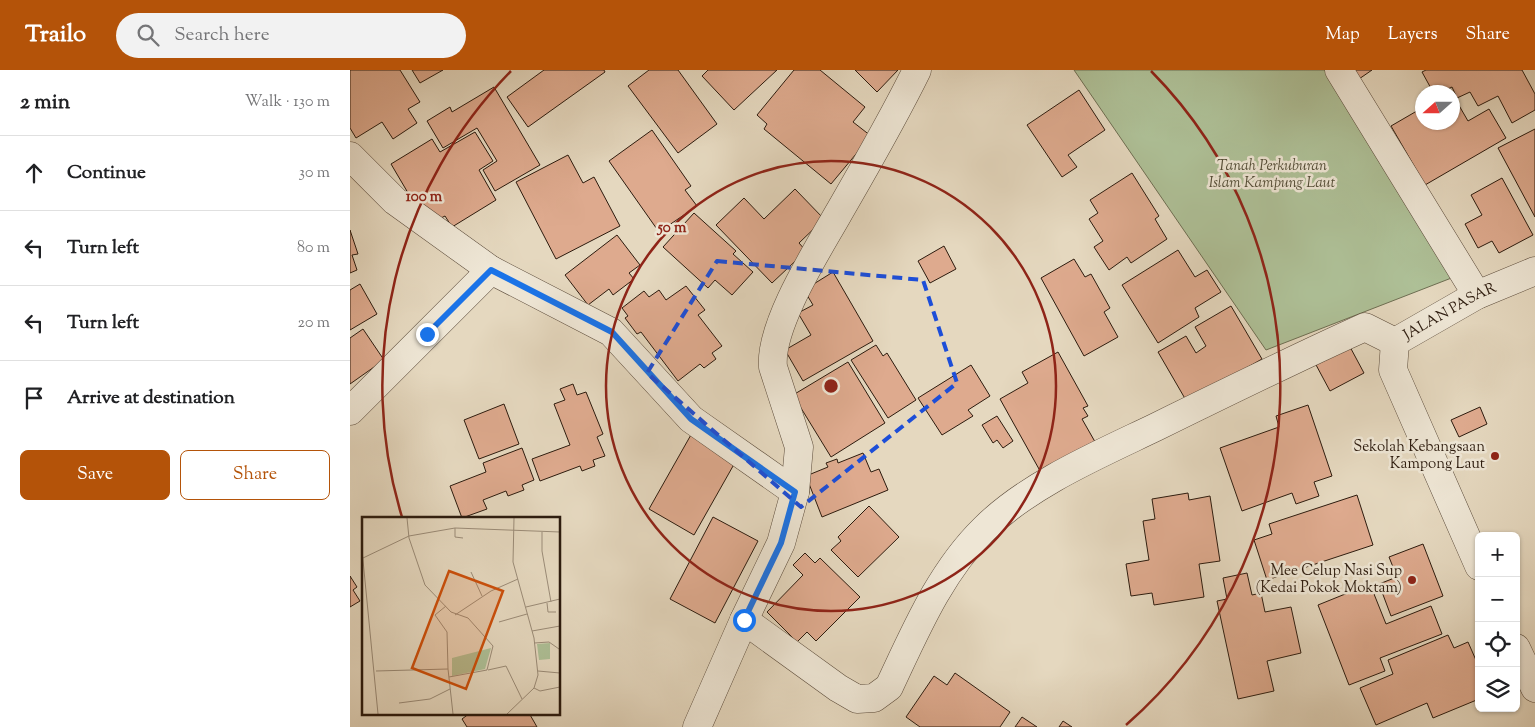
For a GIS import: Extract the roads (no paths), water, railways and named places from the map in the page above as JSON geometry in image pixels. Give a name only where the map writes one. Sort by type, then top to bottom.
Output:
[{"type":"street","points":[[697,727],[744,620],[781,543],[795,492],[799,447],[776,379],[772,354],[778,332],[796,290],[917,70]]},
{"type":"street","points":[[1339,70],[1477,295]]},
{"type":"street","points":[[350,156],[394,201],[491,270],[612,332],[691,419],[795,492]]},
{"type":"street","points":[[350,411],[491,270]]},
{"type":"street","name":"JALAN PASAR","points":[[1475,557],[1393,370],[1395,342],[1477,295],[1535,271]]},
{"type":"street","points":[[744,620],[838,688],[857,699],[874,698],[889,687],[938,589],[958,558],[983,529],[1012,504],[1107,451],[1365,327],[1395,342]]},
{"type":"street","points":[[1520,656],[1535,688]]},
{"type":"place","name":"Sekolah Kebangsaan Kampong Laut","points":[[1495,456]]},
{"type":"place","name":"Mee Celup Nasi Sup (Kedai Pokok Moktam)","points":[[1412,580]]},
{"type":"park label","name":"Tanah Perkuburan Islam Kampung Laut","points":[[1272,174]]}]
